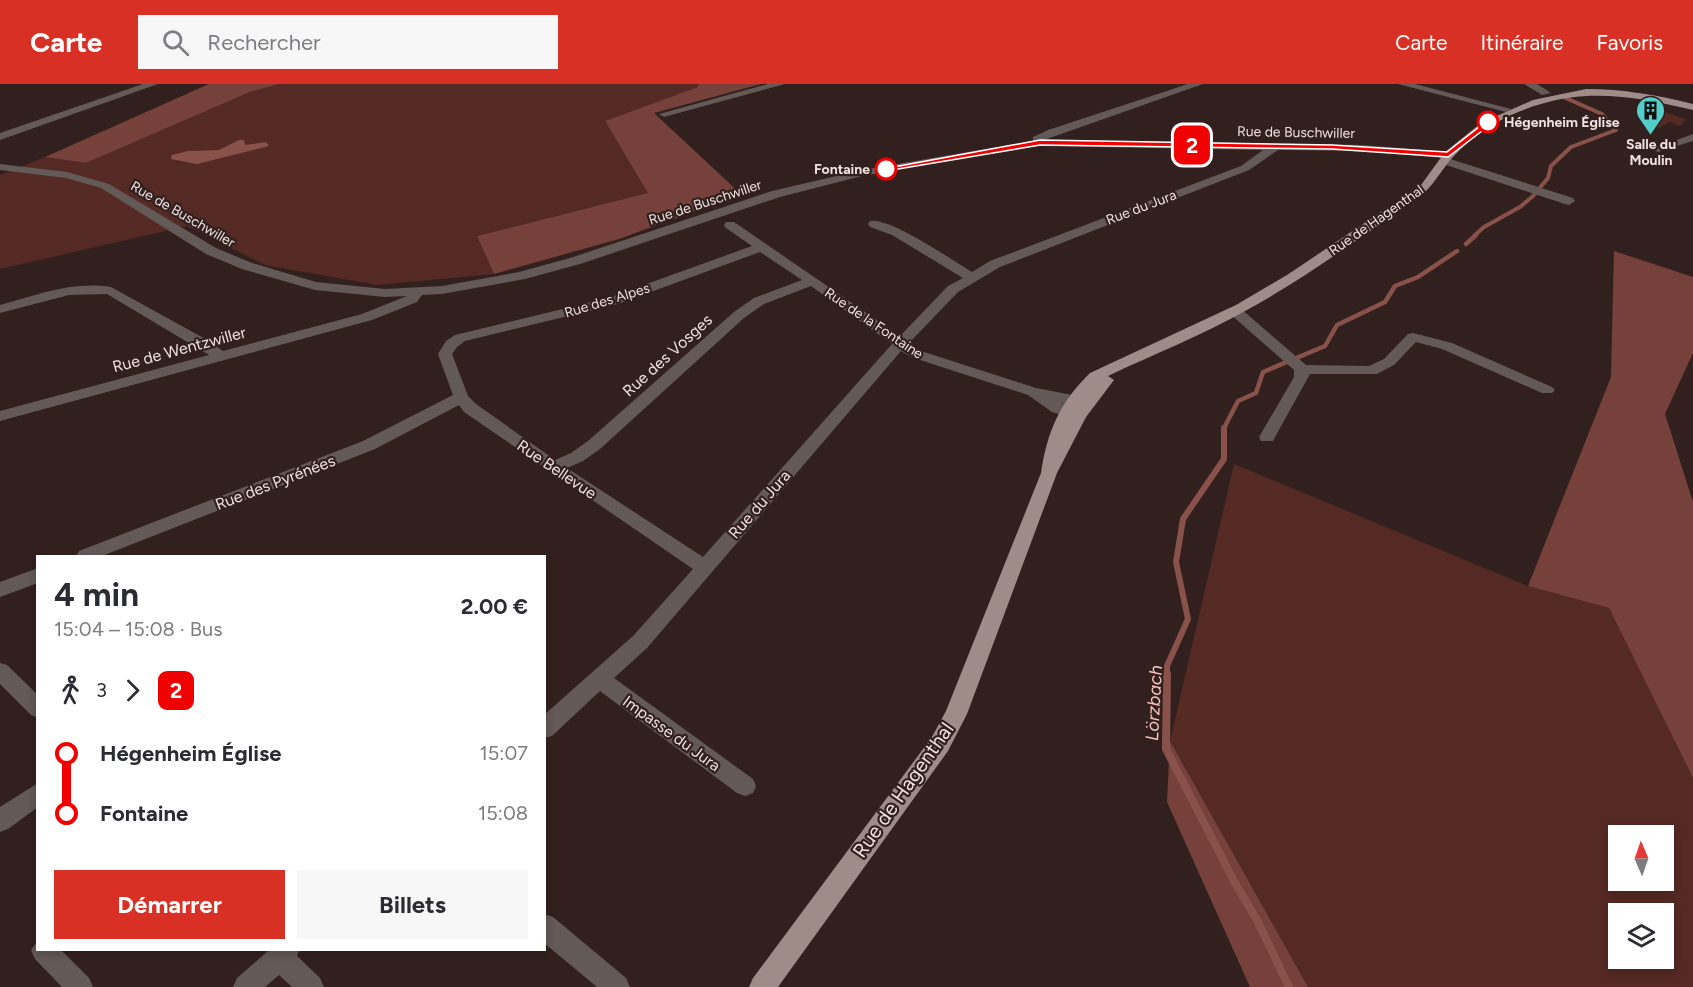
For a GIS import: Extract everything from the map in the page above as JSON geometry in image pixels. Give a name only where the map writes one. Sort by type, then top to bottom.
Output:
[{"type":"main road","name":"Rue de Hagenthal","points":[[762,987],[940,744],[956,714],[1076,407],[1121,364],[1235,311],[1292,278],[1413,196],[1431,181],[1446,158],[1506,109],[1546,93],[1568,88],[1597,88],[1655,97],[1693,107]]},
{"type":"street","points":[[0,137],[153,84]]},
{"type":"street","points":[[664,114],[780,84]]},
{"type":"street","points":[[1403,84],[1506,109]]},
{"type":"street","points":[[1529,84],[1546,93]]},
{"type":"street","points":[[1040,142],[1036,138],[1194,85]]},
{"type":"street","points":[[1658,149],[1693,137]]},
{"type":"street","name":"Rue de Buschwiller","points":[[728,218],[776,194],[862,173],[1040,142],[1369,148],[1446,158],[1569,201]]},
{"type":"street","name":"Rue du Jura","points":[[546,727],[640,642],[901,343],[953,289],[995,264],[1245,168],[1275,146]]},
{"type":"street","name":"Rue de Buschwiller","points":[[0,167],[68,175],[105,186],[211,251],[247,266],[315,286],[393,293],[467,286],[520,276],[575,261],[705,218]]},
{"type":"street","name":"Rue de la Fontaine","points":[[705,218],[728,218],[761,247],[916,354],[934,362],[1076,407]]},
{"type":"street","points":[[874,224],[896,232],[971,277]]},
{"type":"street","name":"Rue des Alpes","points":[[451,344],[460,338],[613,301],[761,247]]},
{"type":"street","name":"Rue des Vosges","points":[[554,467],[577,457],[594,445],[748,308],[812,281]]},
{"type":"street","points":[[0,309],[69,292],[100,288],[111,291],[204,344],[220,356]]},
{"type":"street","name":"Rue de Wentzwiller","points":[[0,416],[367,317],[412,298],[417,292]]},
{"type":"street","name":"Rue de Wentzwiller","points":[[367,317],[381,308],[393,293]]},
{"type":"street","points":[[1235,311],[1302,369],[1372,371],[1389,362],[1413,337],[1447,346],[1547,389]]},
{"type":"street","name":"Rue Bellevue","points":[[451,344],[445,355],[461,397],[482,418],[704,567]]},
{"type":"street","points":[[1267,437],[1302,377],[1302,369]]},
{"type":"street","name":"Rue des Pyrénées","points":[[88,555],[361,448],[461,397]]},
{"type":"street","points":[[0,590],[36,576]]},
{"type":"street","points":[[0,670],[36,707]]},
{"type":"street","name":"Impasse du Jura","points":[[600,680],[745,786]]},
{"type":"street","points":[[0,820],[36,795]]},
{"type":"street","points":[[546,928],[617,987]]},
{"type":"street","points":[[45,951],[81,987]]},
{"type":"street","points":[[246,987],[283,953],[311,987]]},
{"type":"shaded area","points":[[209,84],[279,84],[250,92],[86,163],[45,157]]},
{"type":"shaded area","points":[[279,84],[699,84],[699,87],[605,121],[649,193],[477,236],[494,274],[377,285],[265,265],[187,226],[0,269],[0,175],[45,157],[86,163],[250,92]]},
{"type":"shaded area","points":[[699,84],[761,84],[654,113],[741,194],[619,239],[494,274],[477,236],[648,193],[605,121],[698,87]]},
{"type":"shaded area","points":[[1665,112],[1687,120],[1681,122],[1684,124],[1679,126],[1670,122],[1658,128],[1645,123]]},
{"type":"shaded area","points":[[239,140],[244,140],[245,145],[266,142],[269,146],[197,164],[171,159],[172,155],[188,151],[219,150]]},
{"type":"shaded area","points":[[1614,251],[1693,277],[1693,353],[1665,414],[1693,502],[1693,778],[1609,608],[1528,586],[1611,377]]},
{"type":"shaded area","points":[[1234,464],[1528,586],[1609,608],[1693,778],[1693,987],[1308,987],[1170,741]]},
{"type":"shaded area","points":[[1170,741],[1308,987],[1250,987],[1167,802]]},
{"type":"waterway","points":[[1474,236],[1484,227],[1520,207],[1533,196],[1548,178],[1551,166],[1571,147],[1616,130],[1602,114],[1561,96]]},
{"type":"waterway","points":[[1466,244],[1476,235]]},
{"type":"waterway","name":"Lörzbach","points":[[1224,428],[1238,401],[1256,393],[1263,372],[1325,346],[1337,325],[1385,302],[1395,286],[1418,277],[1457,251]]},
{"type":"waterway","name":"Lörzbach","points":[[1167,674],[1167,666],[1188,619],[1176,562],[1183,519],[1224,459],[1224,428]]},
{"type":"waterway","name":"Lörzbach","points":[[1167,674],[1166,749],[1235,883],[1257,920],[1289,987]]},
{"type":"bus line","name":"2","points":[[886,169],[1040,142],[1332,147],[1448,154],[1488,122]]},
{"type":"place","name":"Hégenheim Église","points":[[1488,122]]},
{"type":"place","name":"Salle du Moulin","points":[[1651,136]]},
{"type":"place","name":"Fontaine","points":[[886,169]]}]
